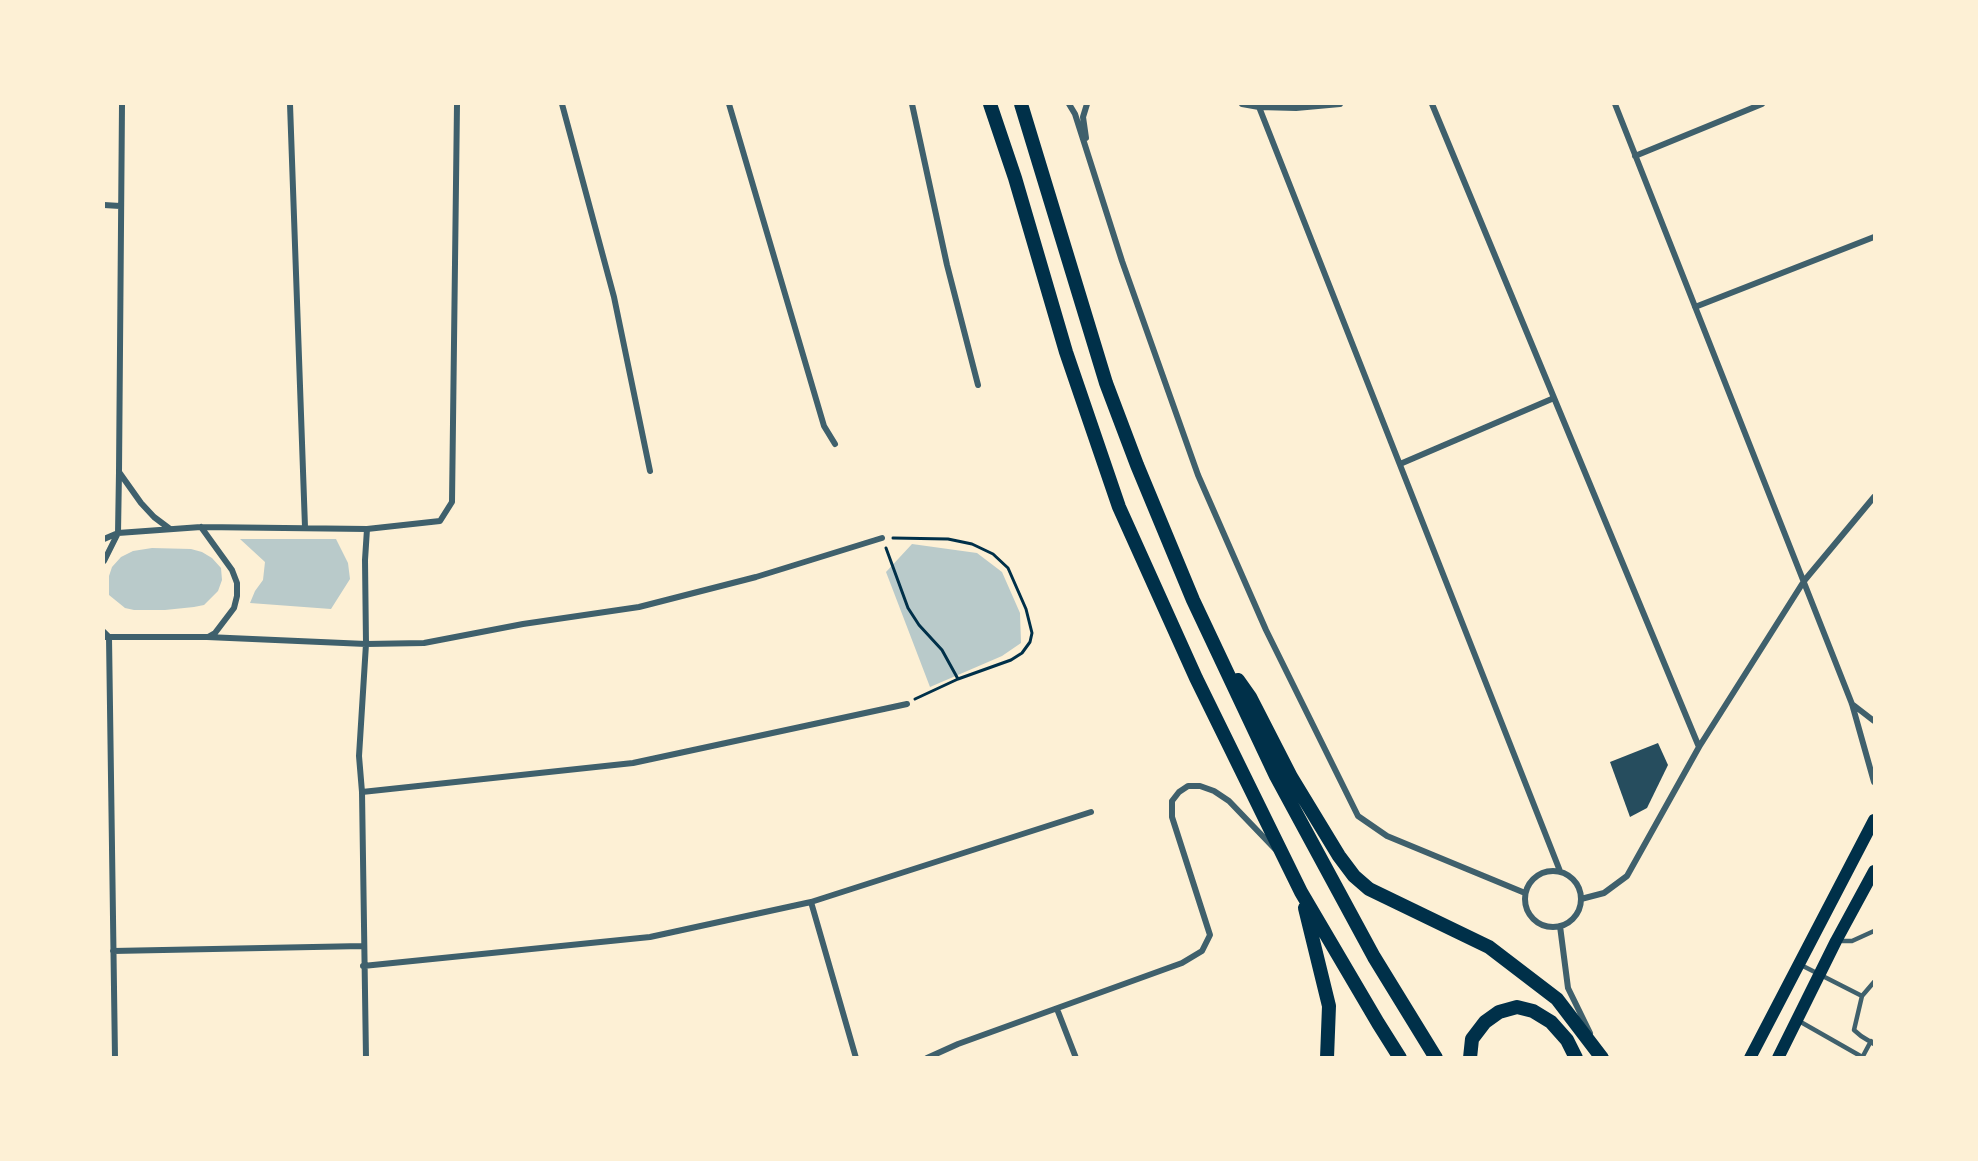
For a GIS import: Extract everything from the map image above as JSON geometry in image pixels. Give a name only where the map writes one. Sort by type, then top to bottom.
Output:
[{"type":"highway","points":[[990,104],[1015,178],[1066,352],[1119,507],[1196,678],[1301,892],[1400,1058]]},
{"type":"highway","points":[[1021,104],[1106,383],[1141,476],[1193,600],[1276,776],[1374,957],[1436,1058]]},
{"type":"highway","points":[[1212,639],[1250,698],[1292,777],[1339,856],[1354,876],[1369,889],[1489,947],[1557,999],[1602,1056]]},
{"type":"highway","points":[[1301,892],[1329,1006],[1327,1058]]},
{"type":"highway","points":[[1470,1058],[1472,1039],[1485,1022],[1499,1012],[1517,1007],[1533,1011],[1551,1022],[1567,1040],[1576,1058]]},
{"type":"main road","points":[[1750,1058],[1875,820]]},
{"type":"main road","points":[[1778,1058],[1819,972],[1875,871]]},
{"type":"street","points":[[104,561],[118,532],[122,104]]},
{"type":"street","points":[[290,104],[305,527]]},
{"type":"street","points":[[104,539],[118,532],[201,527],[367,529],[440,521],[452,502],[457,104]]},
{"type":"street","points":[[562,104],[614,297],[650,471]]},
{"type":"street","points":[[729,104],[824,426],[835,444]]},
{"type":"street","points":[[912,104],[947,265],[978,385]]},
{"type":"street","points":[[1069,104],[1075,114],[1122,261],[1198,475],[1266,630],[1358,816],[1387,836],[1525,893]]},
{"type":"street","points":[[1087,104],[1083,117],[1094,171]]},
{"type":"street","points":[[1242,104],[1296,108],[1340,104]]},
{"type":"street","points":[[1432,104],[1699,747]]},
{"type":"street","points":[[1615,104],[1852,704],[1875,782]]},
{"type":"street","points":[[1635,156],[1762,104]]},
{"type":"street","points":[[1259,107],[1560,871]]},
{"type":"street","points":[[104,205],[120,206]]},
{"type":"street","points":[[1695,307],[1875,237]]},
{"type":"street","points":[[1400,464],[1554,398]]},
{"type":"street","points":[[119,472],[141,503],[154,517],[171,529]]},
{"type":"street","points":[[1581,899],[1604,893],[1627,876],[1699,747],[1804,581],[1875,497]]},
{"type":"street","points":[[201,527],[232,570],[237,583],[234,608],[215,633],[207,637]]},
{"type":"street","points":[[366,1058],[362,792],[359,756],[366,644],[367,529]]},
{"type":"street","points":[[115,1058],[105,635],[366,644],[424,643],[523,624],[639,607],[756,577],[882,538]]},
{"type":"street","points":[[362,792],[633,763],[907,704]]},
{"type":"street","points":[[1852,704],[1875,721]]},
{"type":"street","points":[[927,1058],[958,1044],[1182,963],[1197,955],[1206,945],[1210,935],[1172,817],[1172,801],[1188,786],[1200,786],[1214,790],[1229,801],[1284,858]]},
{"type":"street","points":[[363,966],[650,938],[811,902],[1091,812]]},
{"type":"street","points":[[1560,871],[1569,875],[1576,882],[1581,899],[1575,917],[1560,926],[1541,925],[1527,912],[1524,903],[1528,884],[1542,872],[1560,871]]},
{"type":"street","points":[[811,902],[856,1058]]},
{"type":"street","points":[[1560,926],[1568,988],[1602,1056]]},
{"type":"street","points":[[113,951],[363,946]]},
{"type":"street","points":[[1057,1009],[1076,1058]]},
{"type":"lane","points":[[1836,941],[1852,941],[1875,931]]},
{"type":"lane","points":[[1798,964],[1819,972],[1862,996]]},
{"type":"lane","points":[[1796,1019],[1864,1057],[1873,1042],[1861,1036],[1854,1029],[1862,996],[1875,982]]},
{"type":"path","points":[[907,704],[958,679],[1011,660],[1022,653],[1030,642],[1032,633],[1026,609],[1008,568],[993,554],[972,544],[948,539],[882,538],[908,608],[919,625],[942,650],[958,679]]},
{"type":"shaded area","points":[[240,539],[336,539],[348,563],[350,579],[331,609],[250,603],[263,580],[265,562]]},
{"type":"shaded area","points":[[912,544],[977,553],[1002,572],[1020,613],[1021,643],[1002,656],[930,687],[886,572]]},
{"type":"shaded area","points":[[152,548],[191,549],[212,558],[221,568],[222,580],[218,591],[204,605],[194,607],[165,610],[125,608],[109,595],[109,576],[112,567],[121,557],[133,551]]},
{"type":"building","points":[[1658,743],[1668,765],[1647,808],[1630,817],[1610,762]]}]
